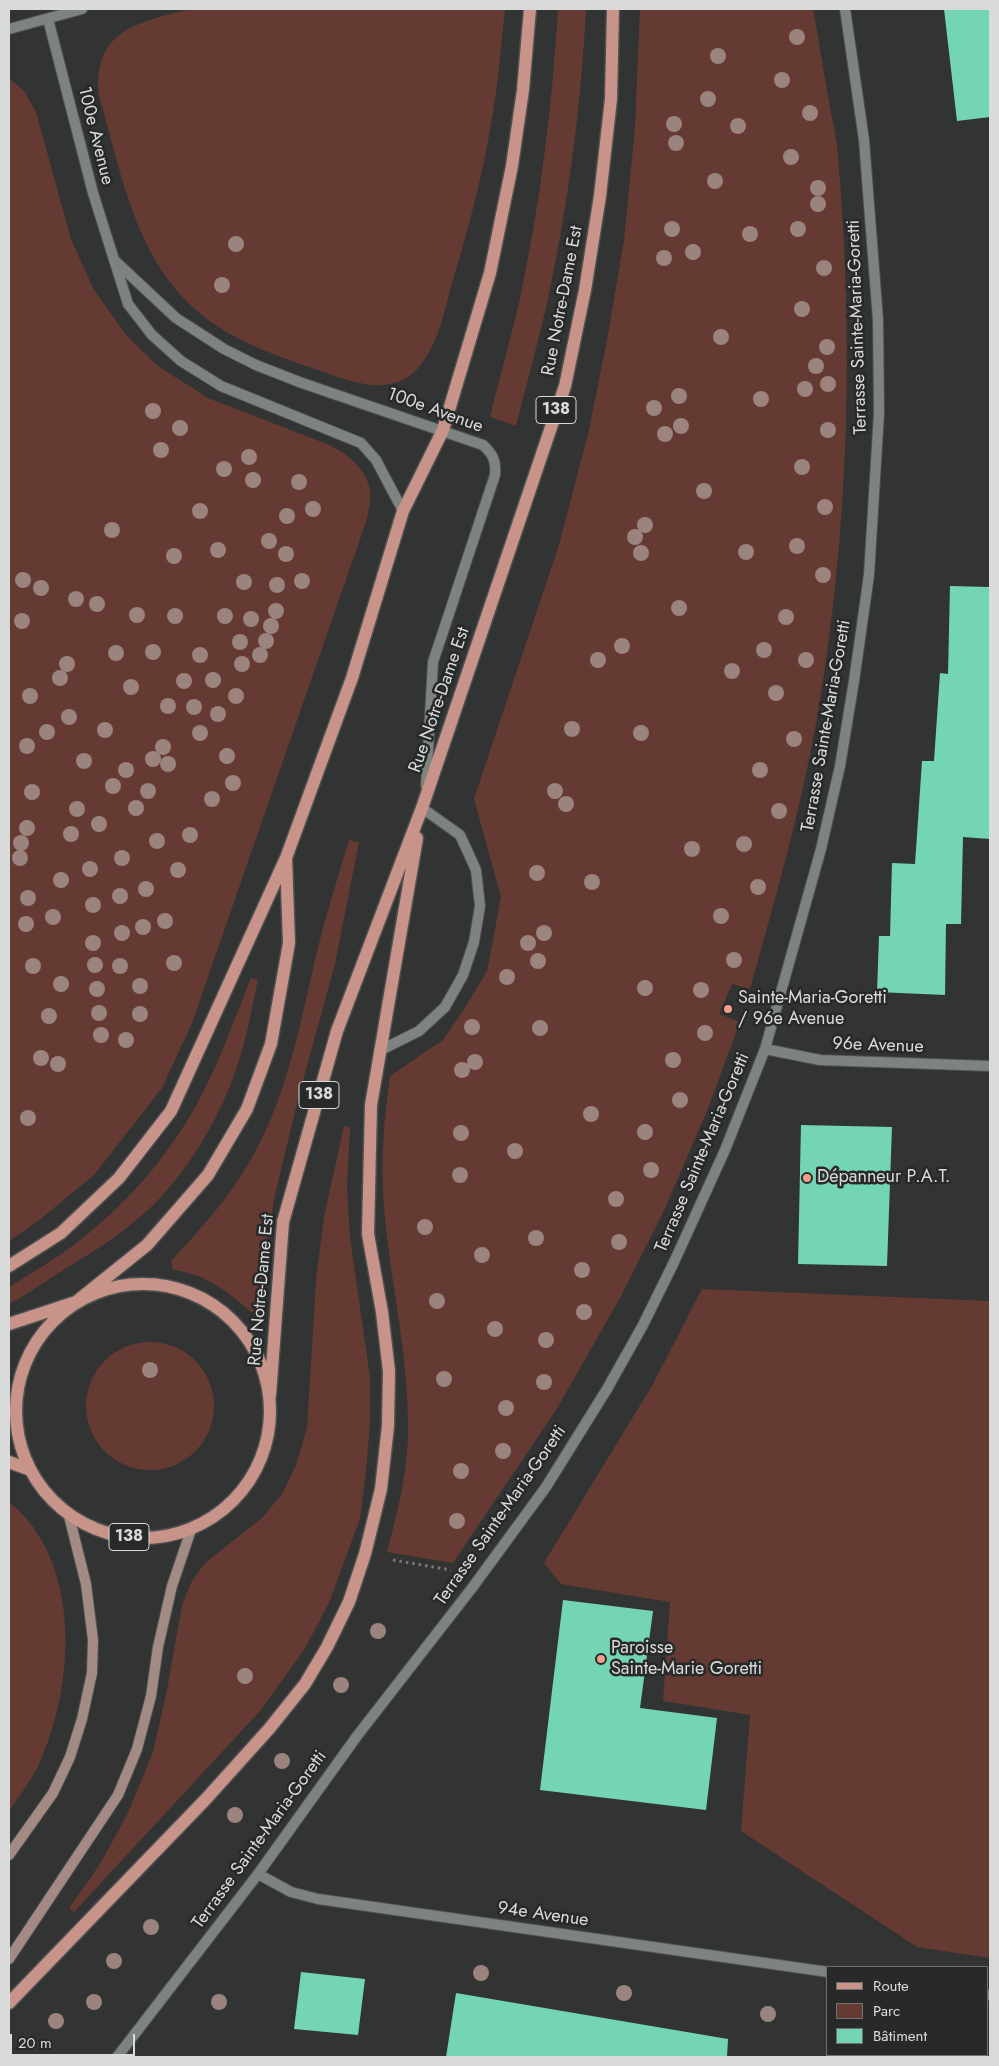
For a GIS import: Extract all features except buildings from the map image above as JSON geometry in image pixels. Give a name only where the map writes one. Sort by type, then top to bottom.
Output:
[{"type":"main road","name":"138","points":[[9,1324],[76,1302],[115,1286],[158,1284],[198,1296],[233,1320],[258,1354],[270,1395],[269,1437],[254,1476],[227,1508],[191,1530],[150,1539],[108,1534],[69,1516],[46,1496],[28,1469],[16,1433],[15,1395],[26,1359],[46,1327],[76,1302],[147,1245],[208,1175],[247,1110],[271,1044],[289,943],[286,858],[352,678],[403,511],[443,430],[490,273],[512,166],[523,90],[530,9]]},
{"type":"main road","name":"Rue Notre-Dame Est","points":[[270,1395],[283,1222],[337,1031],[422,808],[565,386],[585,290],[600,196],[611,99],[613,9]]},
{"type":"main road","points":[[9,2003],[270,1729],[305,1684],[327,1647],[349,1602],[365,1554],[380,1489],[388,1426],[389,1371],[382,1312],[368,1234],[371,1105],[422,808]]},
{"type":"main road","points":[[9,1266],[61,1233],[113,1184],[171,1111],[286,858]]},
{"type":"main road","points":[[9,1462],[28,1469]]},
{"type":"main road","points":[[9,1855],[53,1792],[70,1757],[82,1718],[92,1673],[93,1640],[86,1584],[69,1516]]},
{"type":"main road","points":[[9,1959],[118,1795],[137,1749],[151,1696],[158,1647],[172,1586],[191,1530]]},
{"type":"street","points":[[9,29],[82,9]]},
{"type":"street","name":"Terrasse Sainte-Maria-Goretti","points":[[116,2057],[258,1874],[357,1736],[472,1588],[546,1487],[602,1397],[643,1325],[725,1150],[765,1048],[821,849],[840,766],[854,681],[870,556],[879,413],[878,320],[864,140],[845,9]]},
{"type":"street","name":"100e Avenue","points":[[48,19],[93,193],[128,304],[152,335],[181,361],[221,386],[361,443],[376,460],[403,511]]},
{"type":"street","name":"100e Avenue","points":[[114,260],[176,318],[224,349],[256,365],[302,383],[483,445],[492,453],[496,464],[494,476],[433,662],[426,795]]},
{"type":"street","points":[[379,1051],[419,1031],[445,1007],[464,975],[474,942],[480,906],[476,870],[460,835],[422,808]]},
{"type":"street","name":"96e Avenue","points":[[765,1048],[820,1060],[990,1066]]},
{"type":"street","name":"94e Avenue","points":[[258,1874],[296,1894],[318,1899],[826,1972]]},
{"type":"path","points":[[385,1559],[451,1570]]},
{"type":"green space","points":[[191,9],[505,9],[491,124],[479,184],[464,243],[441,324],[433,345],[422,363],[403,380],[392,384],[380,385],[356,382],[277,356],[238,338],[196,310],[172,285],[154,257],[139,227],[117,163],[99,96],[99,74],[103,56],[112,42],[123,32],[154,19]]},
{"type":"green space","points":[[558,9],[586,9],[581,83],[567,193],[554,267],[516,426],[490,417],[519,303],[533,230],[549,120]]},
{"type":"green space","points":[[640,9],[813,9],[835,132],[843,226],[846,297],[846,438],[836,578],[828,648],[811,752],[787,854],[750,989],[732,984],[719,1014],[740,1022],[707,1111],[662,1215],[621,1296],[558,1407],[453,1563],[387,1552],[404,1480],[408,1436],[406,1374],[385,1221],[383,1190],[383,1147],[388,1090],[390,1076],[443,1040],[487,971],[501,897],[474,799],[559,545],[589,430],[624,240],[635,127]]},
{"type":"green space","points":[[9,78],[24,91],[36,112],[71,239],[93,288],[125,334],[158,366],[208,398],[327,444],[341,452],[354,462],[365,475],[370,491],[370,502],[367,519],[192,1023],[162,1088],[94,1175],[38,1221],[9,1241]]},
{"type":"green space","points":[[349,840],[359,842],[335,964],[299,1095],[275,1195],[267,1242],[259,1311],[251,1312],[215,1284],[195,1275],[173,1270],[171,1261],[226,1197],[254,1154],[266,1130],[292,1057],[327,912]]},
{"type":"green space","points":[[251,978],[258,980],[238,1064],[222,1106],[188,1164],[160,1198],[123,1231],[9,1304],[9,1287],[62,1253],[99,1225],[136,1188],[169,1148],[184,1126],[209,1080]]},
{"type":"green space","points":[[344,1126],[350,1127],[347,1188],[350,1238],[370,1377],[370,1423],[360,1519],[329,1603],[304,1650],[260,1711],[74,1912],[69,1908],[100,1864],[127,1815],[153,1752],[167,1690],[182,1605],[192,1581],[205,1563],[262,1518],[282,1494],[296,1465],[307,1428],[316,1280],[324,1217]]},
{"type":"green space","points":[[702,1289],[990,1301],[990,1958],[917,1947],[741,1831],[750,1715],[663,1701],[670,1602],[561,1584],[544,1563],[653,1384]]},
{"type":"green space","points":[[150,1342],[174,1347],[195,1361],[209,1382],[214,1406],[209,1430],[195,1451],[174,1465],[150,1470],[126,1465],[105,1451],[91,1430],[86,1406],[91,1382],[105,1361],[126,1347]]},
{"type":"green space","points":[[9,1502],[33,1527],[50,1557],[60,1591],[65,1627],[65,1664],[59,1700],[50,1735],[35,1772],[9,1811]]},
{"type":"place","name":"Sainte-Maria-Goretti / 96e Avenue","points":[[728,1009]]},
{"type":"place","name":"Dépanneur P.A.T.","points":[[807,1178]]},
{"type":"place","name":"Paroisse Sainte-Marie Goretti","points":[[601,1659]]}]
